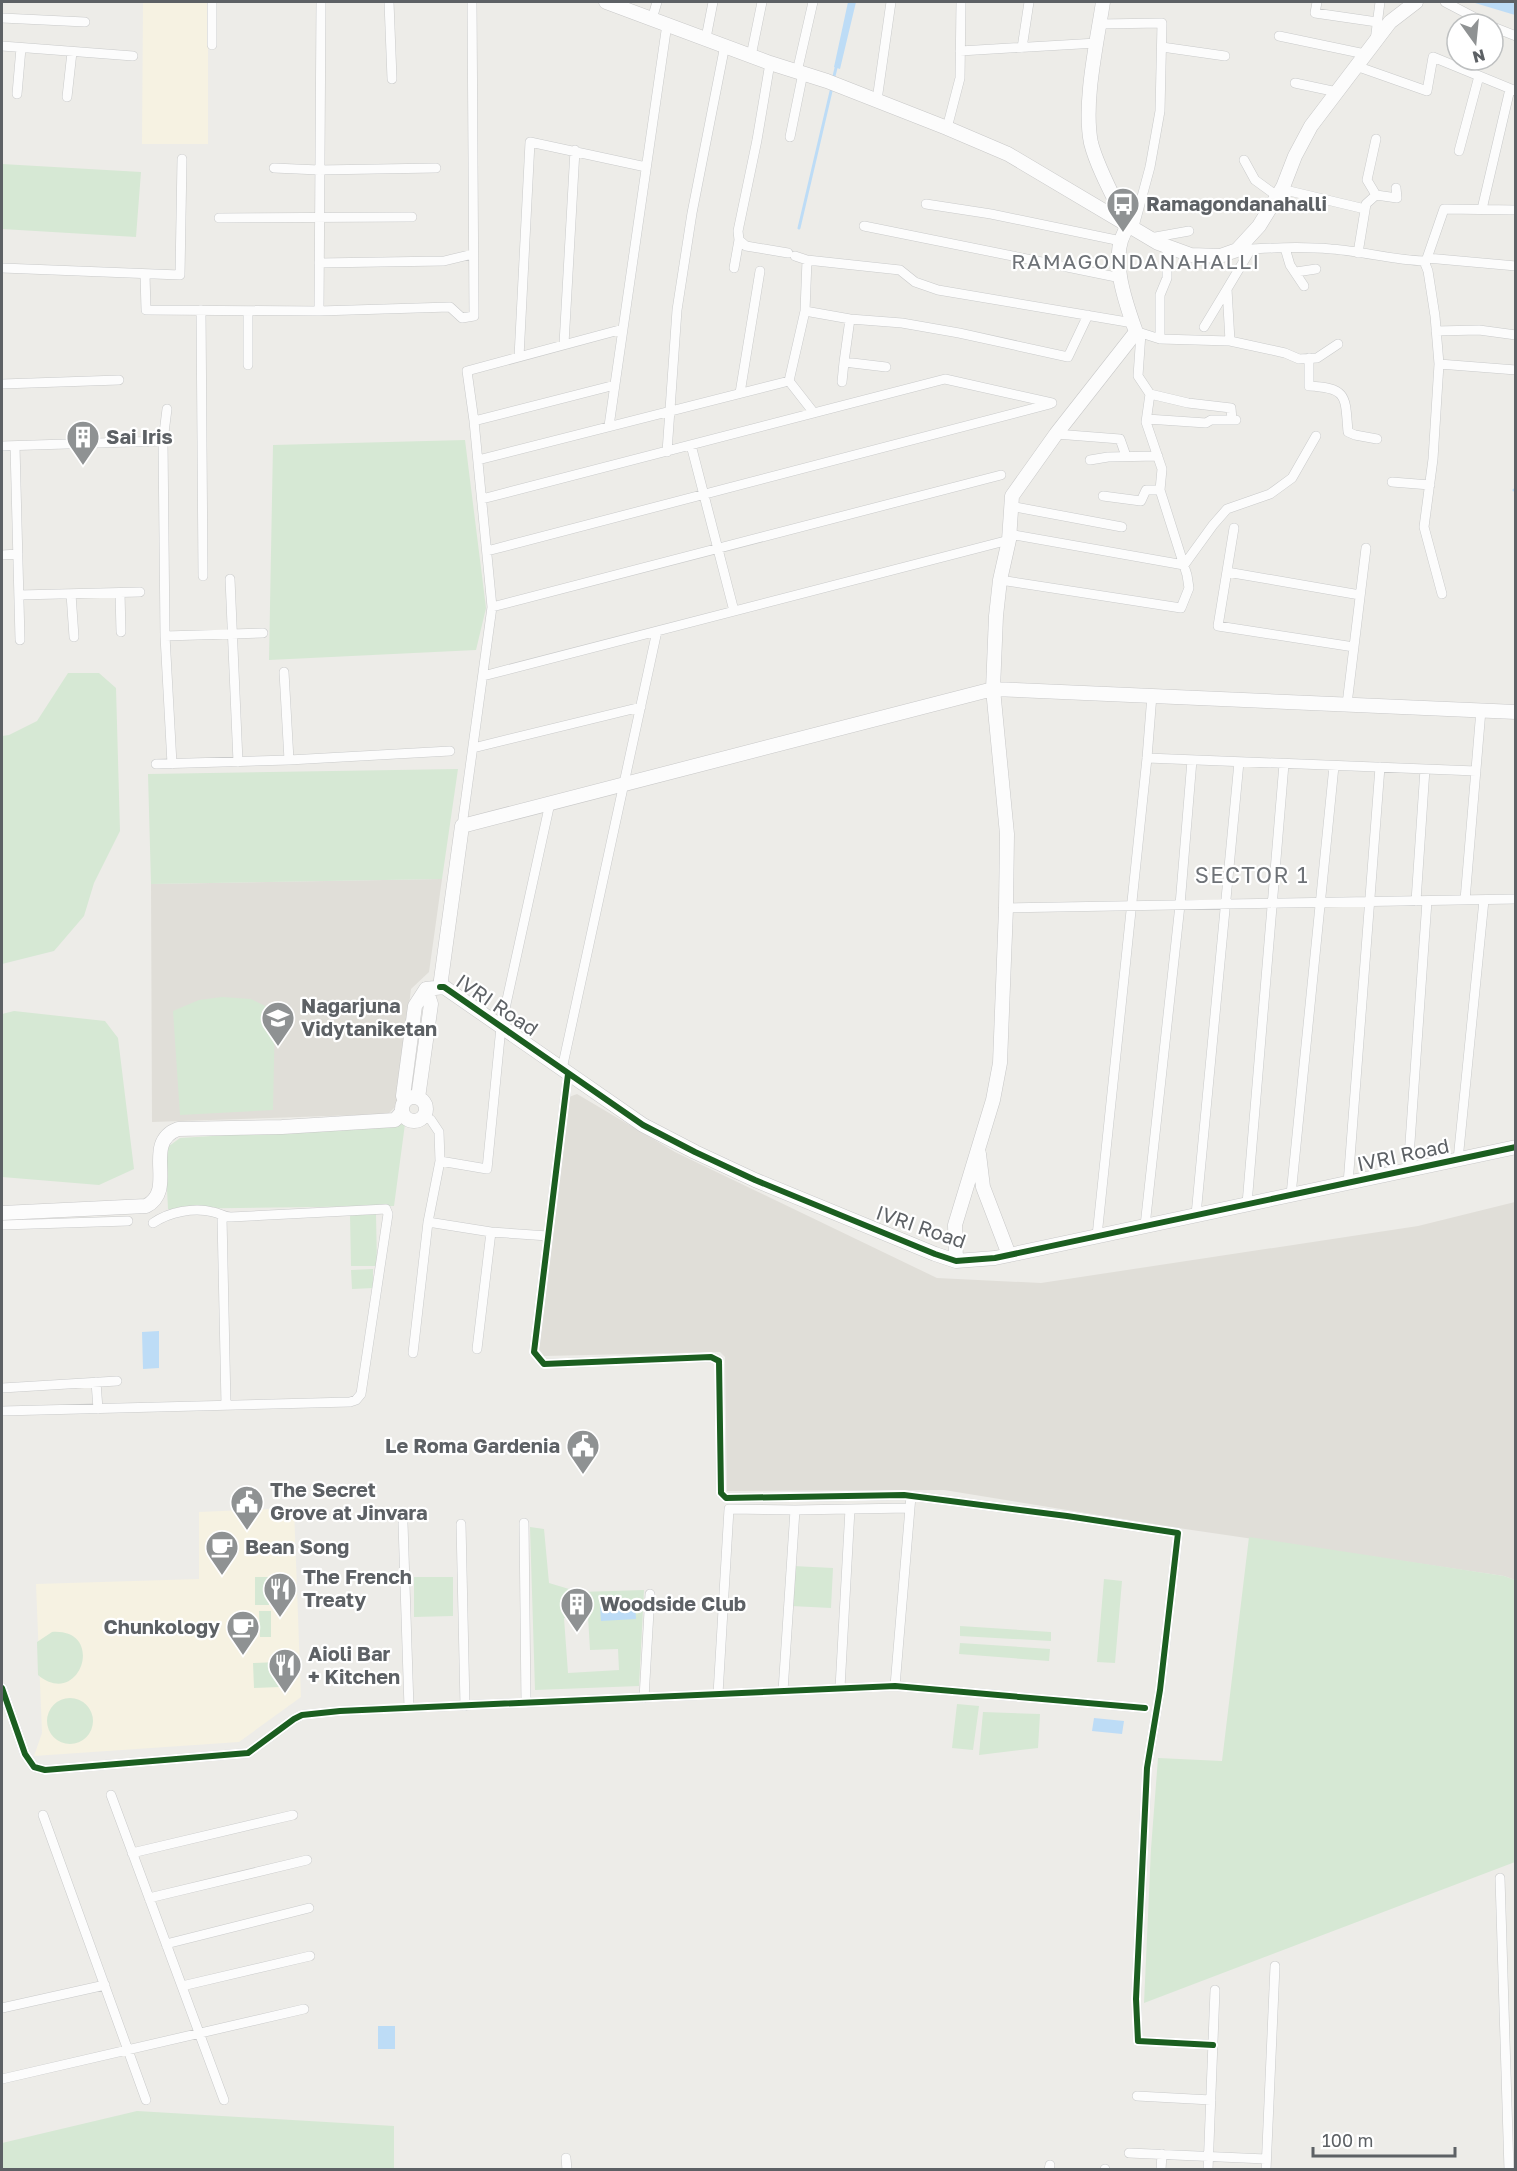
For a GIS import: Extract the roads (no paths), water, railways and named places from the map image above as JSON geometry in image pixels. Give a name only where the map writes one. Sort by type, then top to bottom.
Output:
[{"type":"street","points":[[212,2],[212,45]]},
{"type":"street","points":[[319,311],[321,2]]},
{"type":"street","points":[[389,2],[392,79]]},
{"type":"street","points":[[144,274],[146,310],[319,311],[450,307],[462,318],[474,316],[472,2]]},
{"type":"street","points":[[606,2],[877,100],[1008,154],[1149,238],[1191,255],[1220,256],[1237,250],[1251,249],[1332,249],[1424,261],[1515,266]]},
{"type":"street","points":[[652,19],[657,2]]},
{"type":"street","points":[[706,38],[713,2]]},
{"type":"street","points":[[751,56],[762,2]]},
{"type":"street","points":[[790,137],[813,2]]},
{"type":"street","points":[[877,100],[891,2]]},
{"type":"street","points":[[947,128],[960,78],[961,2]]},
{"type":"street","points":[[1022,48],[1029,2]]},
{"type":"street","points":[[1103,2],[1089,107],[1092,143],[1105,178],[1131,228]]},
{"type":"street","points":[[1317,2],[1315,12],[1377,22]]},
{"type":"street","points":[[1375,42],[1380,2]]},
{"type":"street","points":[[1237,250],[1259,226],[1279,193],[1311,126],[1390,22],[1416,2]]},
{"type":"street","points":[[1445,2],[1464,12]]},
{"type":"street","points":[[2,18],[85,22]]},
{"type":"street","points":[[1000,580],[1181,608],[1189,588],[1160,490],[1162,469],[1146,422],[1150,394],[1138,376],[1137,329],[1125,300],[1118,258],[1123,233],[1131,228],[1150,167],[1160,111],[1162,23],[1100,24]]},
{"type":"street","points":[[609,426],[667,24]]},
{"type":"street","points":[[1279,36],[1365,54]]},
{"type":"street","points":[[960,51],[1097,44]]},
{"type":"street","points":[[667,452],[677,310],[692,213],[725,45]]},
{"type":"street","points":[[2,46],[133,56]]},
{"type":"street","points":[[17,94],[21,48]]},
{"type":"street","points":[[1162,48],[1226,56]]},
{"type":"street","points":[[67,97],[72,52]]},
{"type":"street","points":[[1356,66],[1427,91],[1433,57],[1513,90],[1482,209]]},
{"type":"street","points":[[734,268],[739,240],[738,231],[770,63]]},
{"type":"street","points":[[1459,151],[1479,76]]},
{"type":"street","points":[[1294,83],[1337,92]]},
{"type":"street","points":[[1376,139],[1367,180],[1376,195]]},
{"type":"street","points":[[519,357],[530,142],[646,166]]},
{"type":"street","points":[[564,344],[574,150]]},
{"type":"street","points":[[2,268],[180,275],[182,159]]},
{"type":"street","points":[[1244,160],[1255,180],[1279,193],[1365,209]]},
{"type":"street","points":[[274,168],[319,170],[436,168]]},
{"type":"street","points":[[1376,195],[1397,198],[1396,188]]},
{"type":"street","points":[[1358,253],[1366,204],[1376,195]]},
{"type":"street","points":[[926,204],[990,214],[1121,241]]},
{"type":"street","points":[[1442,594],[1424,527],[1437,410],[1439,364],[1426,261],[1444,208],[1515,210]]},
{"type":"street","points":[[219,218],[412,217]]},
{"type":"street","points":[[864,226],[1121,278]]},
{"type":"street","points":[[1149,238],[1189,231]]},
{"type":"street","points":[[739,240],[746,246],[792,254],[807,261],[900,270],[915,282],[938,290],[1088,315],[1137,329],[1161,339],[1230,341],[1299,358],[1317,358],[1338,344]]},
{"type":"street","points":[[1161,339],[1160,295],[1167,278],[1167,246]]},
{"type":"street","points":[[1285,248],[1290,264],[1304,286]]},
{"type":"street","points":[[1204,327],[1251,249]]},
{"type":"street","points":[[319,262],[444,261],[474,254]]},
{"type":"street","points":[[807,261],[805,311],[789,381],[813,413]]},
{"type":"street","points":[[1296,272],[1316,269]]},
{"type":"street","points":[[740,393],[760,271]]},
{"type":"street","points":[[1227,290],[1230,341]]},
{"type":"street","points":[[201,310],[203,576]]},
{"type":"street","points":[[248,310],[248,365]]},
{"type":"street","points":[[805,311],[850,320],[902,323],[1068,357],[1088,315]]},
{"type":"street","points":[[842,382],[850,320]]},
{"type":"street","points":[[433,988],[462,826],[492,607],[467,370],[623,328]]},
{"type":"street","points":[[956,1261],[956,1225],[993,1100],[1000,1063],[1007,834],[993,688],[996,616],[1000,580],[1009,537],[1010,506],[1012,496],[1056,434],[1137,329]]},
{"type":"street","points":[[1436,331],[1479,330],[1515,335]]},
{"type":"street","points":[[1309,358],[1309,386],[1330,387],[1341,394],[1346,402],[1348,432],[1377,439]]},
{"type":"street","points":[[844,362],[886,367]]},
{"type":"street","points":[[1439,364],[1515,370]]},
{"type":"street","points":[[482,499],[945,379],[1052,404],[487,551]]},
{"type":"street","points":[[2,384],[119,380]]},
{"type":"street","points":[[478,460],[789,381]]},
{"type":"street","points":[[474,421],[615,385]]},
{"type":"street","points":[[1147,418],[1206,423],[1211,420],[1234,420],[1230,408],[1188,403],[1150,394]]},
{"type":"street","points":[[166,409],[163,441],[165,636],[172,764]]},
{"type":"street","points":[[1056,434],[1120,439],[1126,456]]},
{"type":"street","points":[[1184,565],[1227,509],[1270,494],[1292,478],[1316,436]]},
{"type":"street","points":[[2,446],[163,441]]},
{"type":"street","points":[[691,445],[734,611]]},
{"type":"street","points":[[15,446],[20,640]]},
{"type":"street","points":[[1090,460],[1126,456],[1158,456]]},
{"type":"street","points":[[492,607],[1001,475]]},
{"type":"street","points":[[1392,482],[1430,485]]},
{"type":"street","points":[[1103,496],[1141,501],[1146,490],[1160,490]]},
{"type":"street","points":[[1010,506],[1122,527]]},
{"type":"street","points":[[1234,528],[1218,626],[1354,647]]},
{"type":"street","points":[[483,676],[1009,537],[1184,565]]},
{"type":"street","points":[[1347,704],[1366,548]]},
{"type":"street","points":[[2,555],[18,554]]},
{"type":"street","points":[[1227,572],[1360,595]]},
{"type":"street","points":[[230,579],[238,762]]},
{"type":"street","points":[[19,595],[140,592]]},
{"type":"street","points":[[120,593],[121,632]]},
{"type":"street","points":[[71,594],[74,637]]},
{"type":"street","points":[[657,631],[565,1071],[549,1236],[534,1352],[544,1364],[711,1358],[719,1361],[721,1493],[726,1498],[911,1496],[1178,1533],[1160,1690],[1147,1768],[1136,1999],[1138,2041],[1213,2045]]},
{"type":"street","points":[[165,636],[263,633]]},
{"type":"street","points":[[284,672],[289,760]]},
{"type":"street","points":[[462,826],[993,688],[1515,712]]},
{"type":"street","points":[[1097,1236],[1152,695]]},
{"type":"street","points":[[473,748],[641,707]]},
{"type":"street","points":[[1465,900],[1481,710]]},
{"type":"street","points":[[156,764],[289,760],[450,751]]},
{"type":"street","points":[[1147,759],[1476,771]]},
{"type":"street","points":[[1145,1226],[1180,905],[1192,760]]},
{"type":"street","points":[[1196,1215],[1239,762]]},
{"type":"street","points":[[1247,1204],[1284,764]]},
{"type":"street","points":[[1292,1195],[1334,766]]},
{"type":"street","points":[[1348,1184],[1380,768]]},
{"type":"street","points":[[1416,901],[1425,769]]},
{"type":"street","points":[[440,1161],[487,1169],[501,1027],[550,803]]},
{"type":"street","points":[[1006,908],[1515,899]]},
{"type":"street","points":[[1458,1160],[1484,900]]},
{"type":"street","points":[[1408,1171],[1427,901]]},
{"type":"street","name":"IVRI Road","points":[[424,1115],[426,1107],[409,1104],[403,1096],[415,1006],[433,988],[444,987],[643,1125],[755,1180],[956,1261],[1009,1255],[1515,1147]]},
{"type":"street","points":[[409,1104],[411,1121],[419,1120],[424,1115],[439,1132],[440,1161],[428,1222],[413,1353]]},
{"type":"street","points":[[2,1225],[141,1208],[150,1204],[160,1191],[161,1144],[174,1130],[282,1127],[395,1120],[409,1104]]},
{"type":"street","points":[[979,1149],[984,1190],[1009,1255]]},
{"type":"street","points":[[966,1191],[984,1190]]},
{"type":"street","points":[[2,1411],[350,1401],[356,1400],[361,1394],[388,1214],[386,1209],[222,1217],[216,1212],[190,1211],[156,1221],[150,1204]]},
{"type":"street","points":[[2,1214],[128,1221]]},
{"type":"street","points":[[222,1217],[226,1405]]},
{"type":"street","points":[[428,1222],[491,1232],[549,1236]]},
{"type":"street","points":[[477,1349],[491,1232]]},
{"type":"street","points":[[2,1388],[117,1381]]},
{"type":"street","points":[[96,1382],[98,1409]]},
{"type":"street","points":[[895,1686],[911,1496]]},
{"type":"street","points":[[718,1694],[729,1509],[910,1508]]},
{"type":"street","points":[[840,1688],[850,1509]]},
{"type":"street","points":[[783,1691],[795,1510]]},
{"type":"street","points":[[403,1523],[408,1708]]},
{"type":"street","points":[[524,1523],[526,1703]]},
{"type":"street","points":[[461,1524],[465,1706]]},
{"type":"street","points":[[645,1698],[650,1594]]},
{"type":"street","points":[[2,1688],[25,1754],[34,1767],[45,1770],[248,1753],[294,1719],[303,1715],[408,1708],[895,1686],[1145,1708]]},
{"type":"street","points":[[111,1795],[224,2100]]},
{"type":"street","points":[[43,1815],[147,2100]]},
{"type":"street","points":[[132,1853],[293,1815]]},
{"type":"street","points":[[149,1898],[307,1860]]},
{"type":"street","points":[[1500,1878],[1509,2169]]},
{"type":"street","points":[[166,1944],[309,1908]]},
{"type":"street","points":[[182,1986],[310,1956]]},
{"type":"street","points":[[1266,2169],[1275,1966]]},
{"type":"street","points":[[2,2008],[105,1985]]},
{"type":"street","points":[[1208,2169],[1215,1990]]},
{"type":"street","points":[[2,2079],[304,2009]]},
{"type":"street","points":[[1137,2096],[1211,2100]]},
{"type":"street","points":[[1129,2153],[1266,2159]]},
{"type":"street","points":[[1161,2169],[1162,2154]]},
{"type":"street","points":[[566,2158],[567,2169]]},
{"type":"water","points":[[848,2],[856,2],[840,69],[834,67]]},
{"type":"water","points":[[1515,2],[1515,15],[1505,12],[1475,3]]},
{"type":"water","points":[[159,1331],[159,1368],[143,1369],[142,1332]]},
{"type":"water","points":[[635,1604],[636,1619],[601,1621],[600,1606]]},
{"type":"water","points":[[1094,1718],[1124,1721],[1122,1734],[1092,1731]]},
{"type":"water","points":[[378,2026],[395,2026],[395,2049],[378,2049]]},
{"type":"waterway","points":[[833,80],[837,64]]},
{"type":"waterway","points":[[799,228],[832,87]]},
{"type":"place","name":"Ramagondanahalli","points":[[1123,233]]},
{"type":"place","name":"Sai Iris","points":[[83,466]]},
{"type":"place","name":"Nagarjuna Vidytaniketan","points":[[278,1047]]},
{"type":"place","name":"Le Roma Gardenia","points":[[583,1475]]},
{"type":"place","name":"The Secret Grove at Jinvara","points":[[247,1531]]},
{"type":"place","name":"Bean Song","points":[[222,1576]]},
{"type":"place","name":"The French Treaty","points":[[280,1618]]},
{"type":"place","name":"Woodside Club","points":[[577,1633]]},
{"type":"place","name":"Chunkology","points":[[243,1656]]},
{"type":"place","name":"Aioli Bar + Kitchen","points":[[285,1694]]},
{"type":"district","name":"RAMAGONDANAHALLI","points":[[1136,262]]},
{"type":"district","name":"SECTOR 1","points":[[1252,875]]}]
